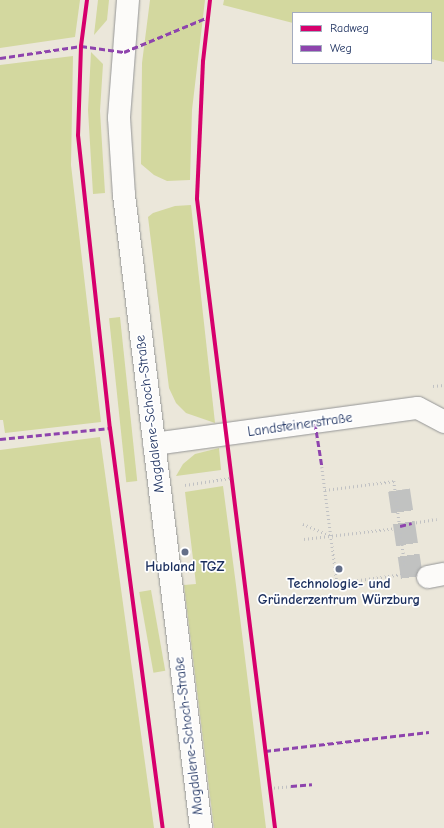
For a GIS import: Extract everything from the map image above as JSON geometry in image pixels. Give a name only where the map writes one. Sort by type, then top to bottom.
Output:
[{"type":"street","name":"Magdalene-Schoch-Straße","points":[[128,0],[119,118],[124,195],[201,828]]},
{"type":"street","name":"Landsteinerstraße","points":[[154,444],[418,408],[444,422]]},
{"type":"path","points":[[322,467],[337,583],[406,574],[394,481],[325,490]]},
{"type":"path","points":[[159,488],[230,478]]},
{"type":"path","points":[[412,523],[437,518]]},
{"type":"path","points":[[302,524],[331,536]]},
{"type":"path","points":[[304,539],[404,527]]},
{"type":"path","points":[[270,788],[291,786]]},
{"type":"green space","points":[[0,0],[80,0],[75,37],[0,48]]},
{"type":"green space","points":[[98,0],[109,0],[107,20],[94,35]]},
{"type":"green space","points":[[150,0],[205,0],[192,110],[190,180],[167,181],[154,175],[141,164],[142,63]]},
{"type":"green space","points":[[224,0],[444,0],[444,62],[432,59],[432,12],[292,12],[292,23],[223,5]]},
{"type":"green space","points":[[91,52],[103,64],[100,111],[105,193],[93,194],[88,110]]},
{"type":"green space","points":[[73,56],[71,165],[101,422],[5,433],[3,420],[0,420],[0,65]]},
{"type":"green space","points":[[191,205],[215,423],[186,413],[176,403],[169,388],[148,217],[153,213],[175,206]]},
{"type":"green space","points":[[120,317],[137,481],[126,482],[109,318]]},
{"type":"green space","points":[[100,437],[154,828],[0,828],[0,450]]},
{"type":"green space","points":[[219,448],[221,470],[176,476],[183,464],[195,454]]},
{"type":"green space","points":[[223,486],[266,828],[214,828],[184,585],[196,584],[185,492]]},
{"type":"green space","points":[[151,590],[165,671],[153,673],[139,592]]},
{"type":"tunnel","points":[[399,490],[412,578]]},
{"type":"marked path","points":[[0,58],[81,46],[124,52],[208,17]]},
{"type":"marked path","points":[[315,423],[322,467]]},
{"type":"marked path","points":[[0,439],[110,428]]},
{"type":"marked path","points":[[400,526],[412,523]]},
{"type":"marked path","points":[[265,751],[429,732]]},
{"type":"marked path","points":[[291,786],[312,784]]},
{"type":"cycle path","points":[[87,0],[81,46],[78,135],[110,428],[163,828]]},
{"type":"cycle path","points":[[210,0],[203,61],[197,199],[275,828]]},
{"type":"place","name":"Hubland TGZ","points":[[185,552]]},
{"type":"place","name":"Technologie- und Gründerzentrum Würzburg","points":[[339,569]]}]
